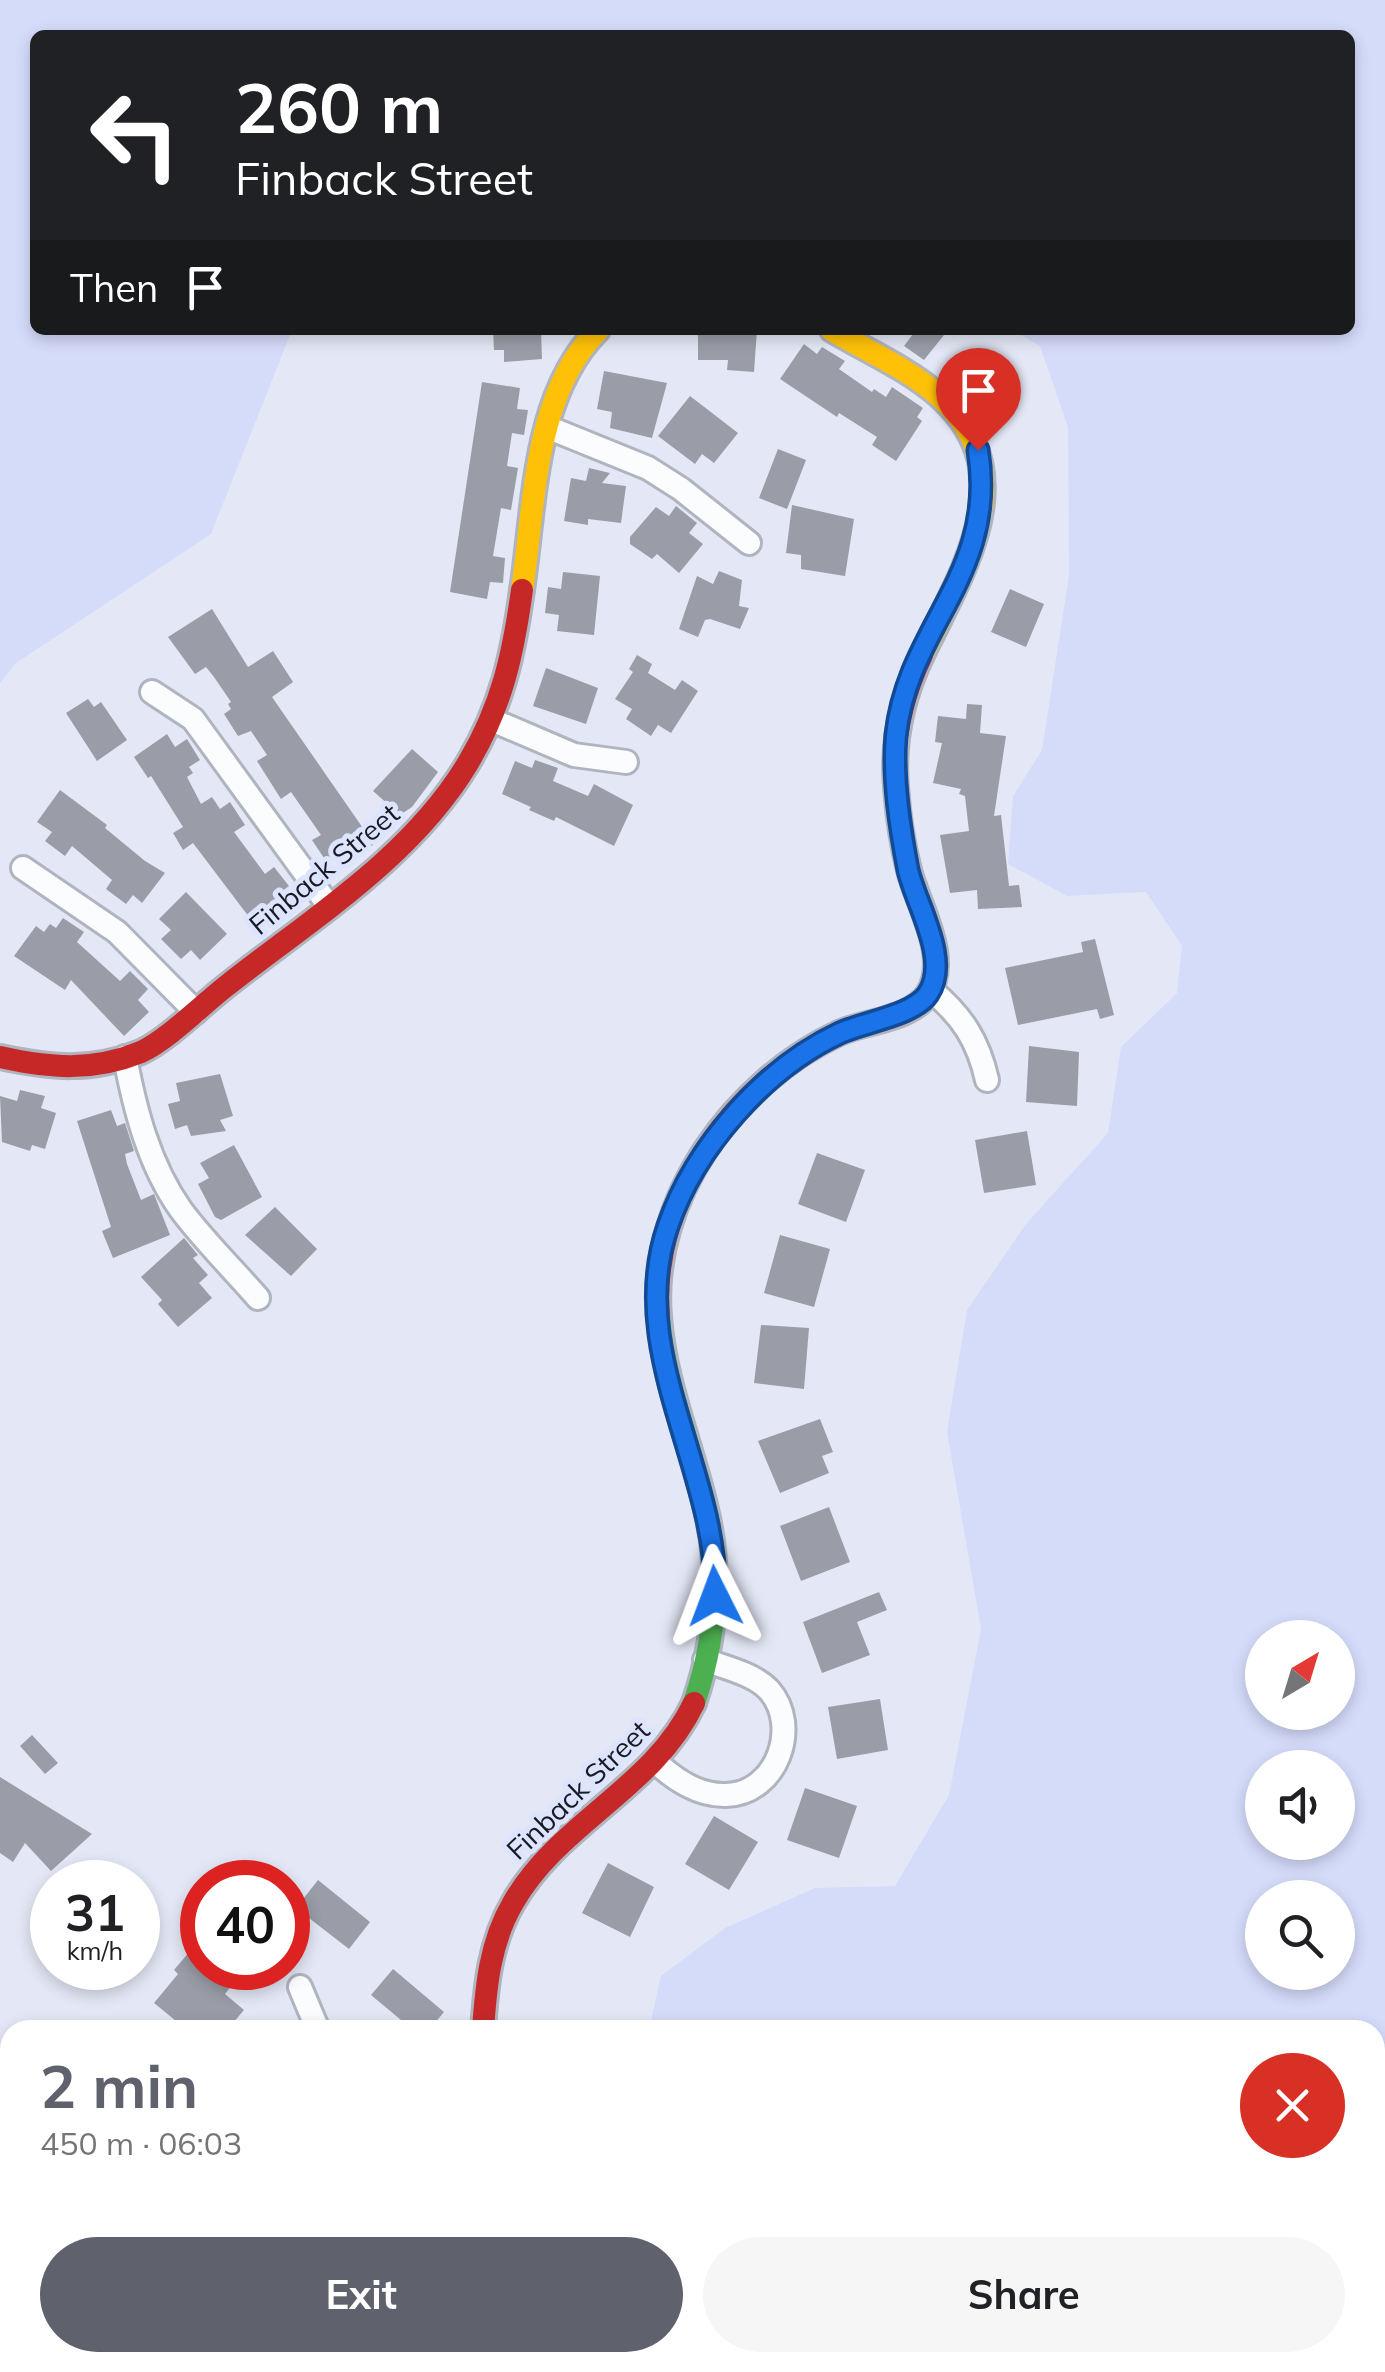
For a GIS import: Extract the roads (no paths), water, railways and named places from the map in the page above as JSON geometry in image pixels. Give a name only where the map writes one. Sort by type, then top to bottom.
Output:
[{"type":"street","name":"Finback Street","points":[[0,1057],[45,1067],[80,1069],[142,1051],[404,846],[438,811],[470,764],[492,720],[511,666],[548,427],[561,382],[593,335]]},
{"type":"street","points":[[840,335],[936,392],[978,450],[983,482],[973,548],[914,669],[896,736],[898,800],[909,872],[933,954],[931,990],[968,1027],[982,1058],[986,1080]]},
{"type":"street","points":[[548,427],[648,468],[749,543]]},
{"type":"street","points":[[152,692],[194,718],[329,906]]},
{"type":"street","points":[[492,720],[574,755],[626,762]]},
{"type":"street","points":[[23,868],[118,932],[196,1012]]},
{"type":"street","name":"Finback Street","points":[[483,2020],[484,1991],[497,1935],[511,1900],[542,1859],[657,1763],[677,1736],[694,1702],[705,1660],[714,1620],[716,1573],[707,1508],[658,1330],[658,1286],[667,1228],[690,1179],[766,1079],[802,1052],[842,1032],[918,1005],[931,990]]},
{"type":"street","points":[[125,1057],[146,1139],[160,1174],[182,1210],[258,1298]]},
{"type":"street","points":[[657,1763],[674,1778],[724,1796],[744,1792],[765,1778],[779,1758],[784,1710],[766,1687],[705,1660]]},
{"type":"street","points":[[301,1990],[314,2020]]}]
